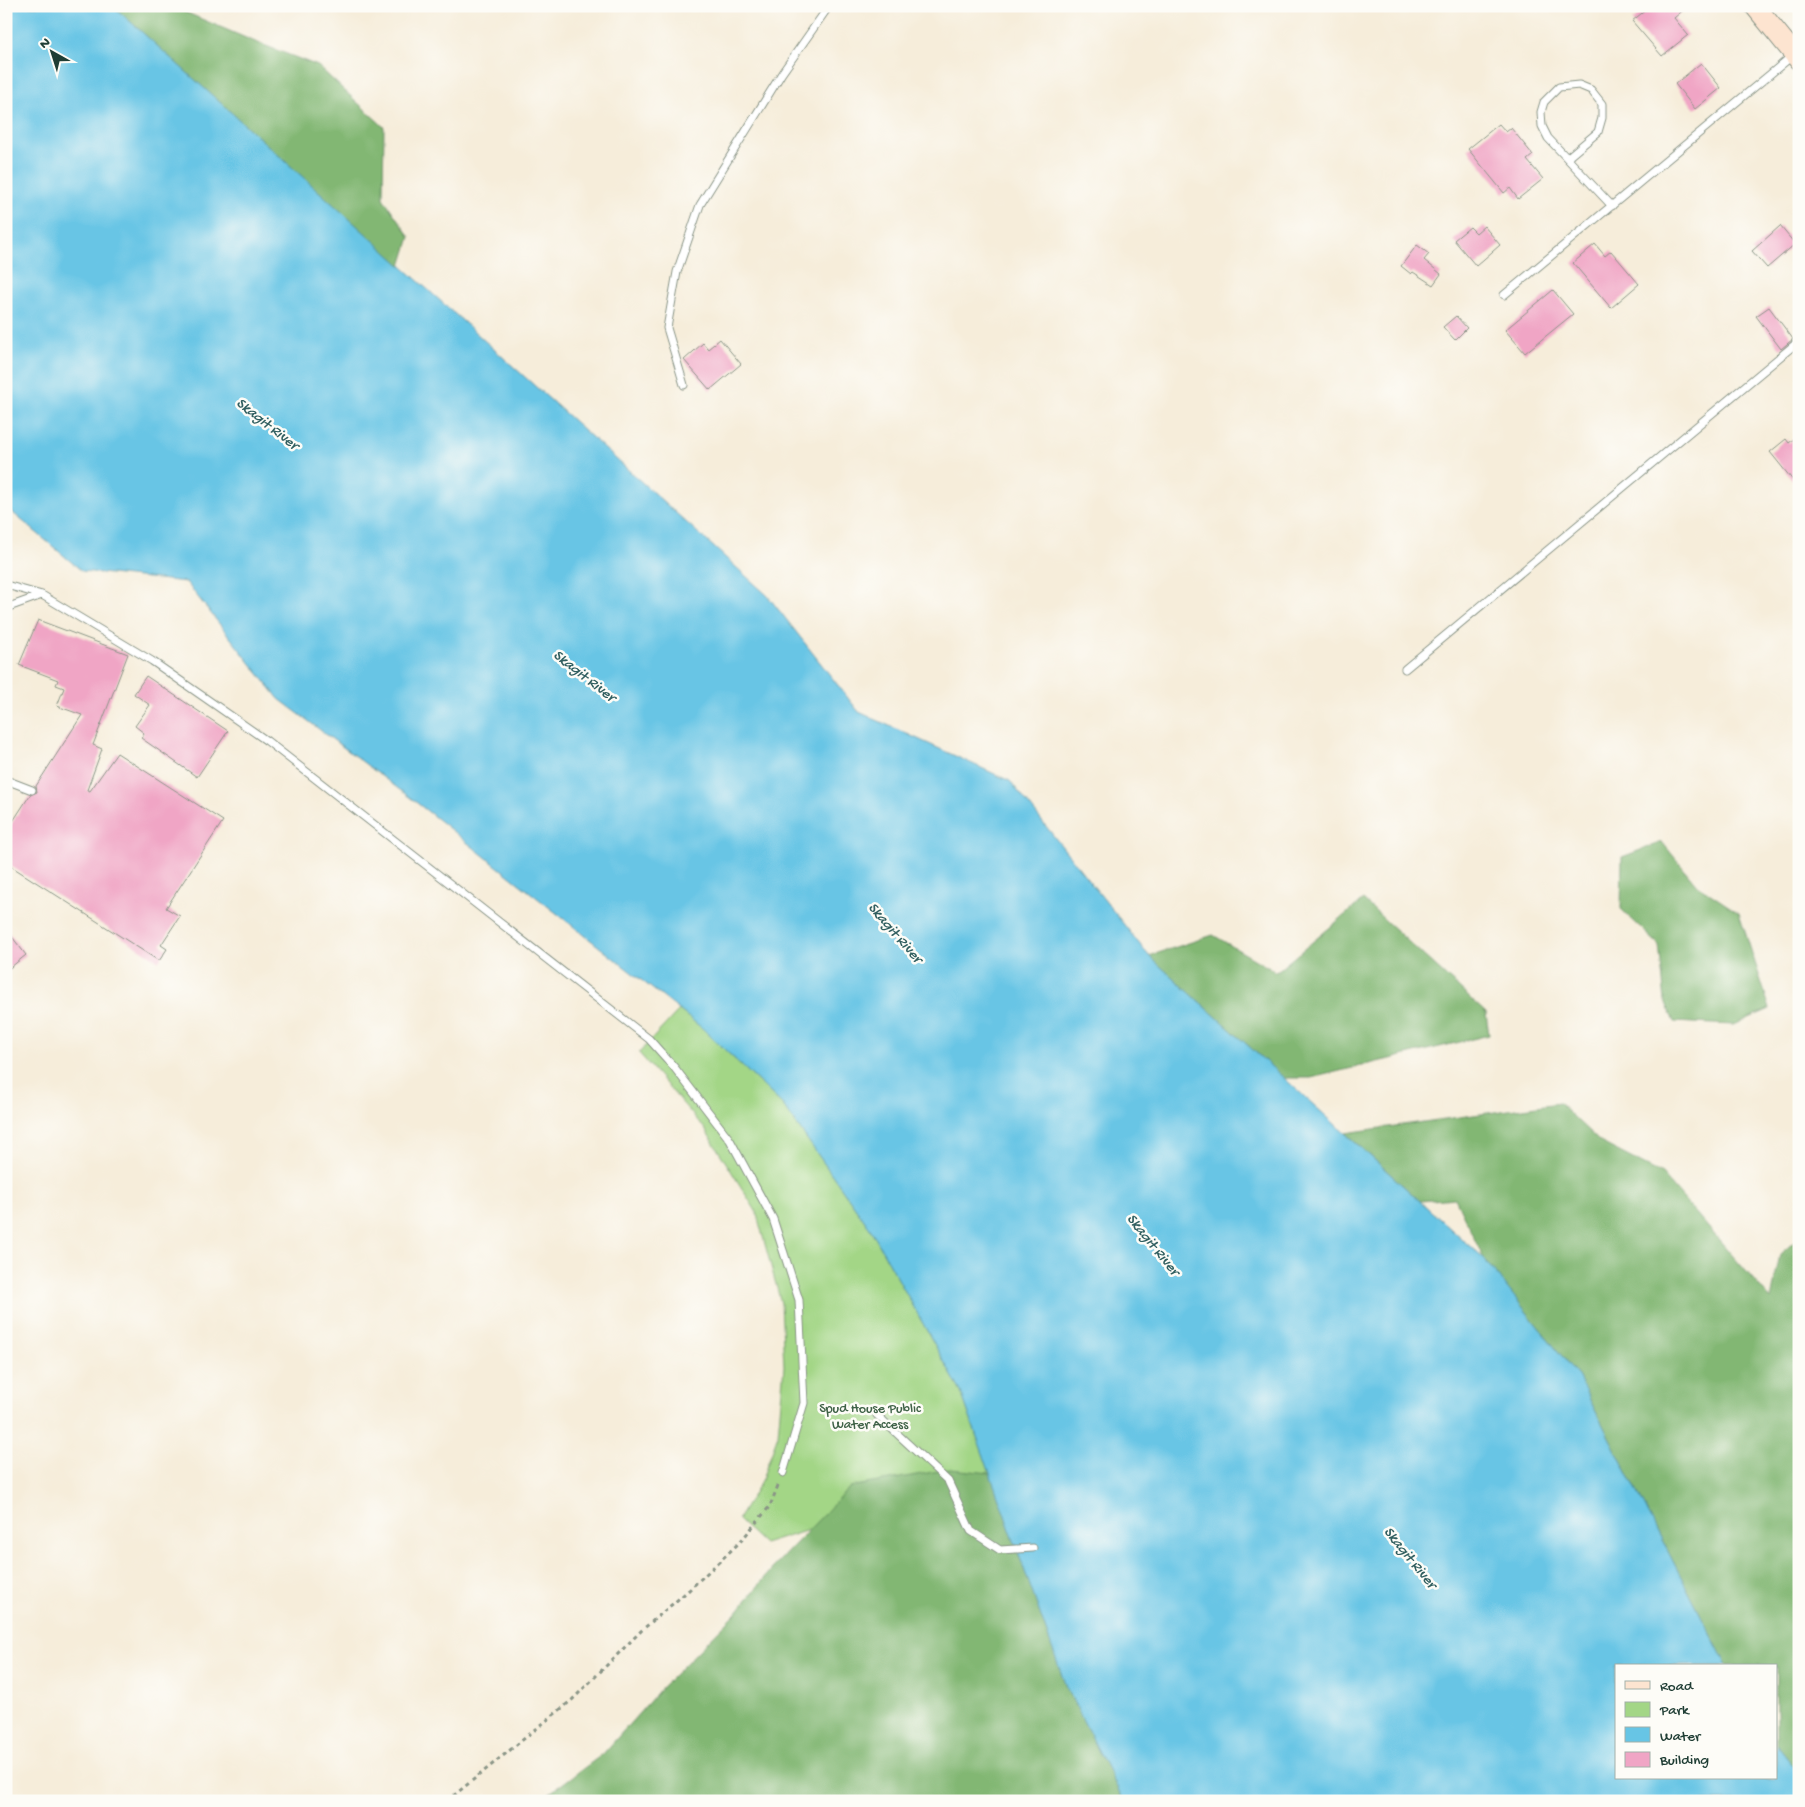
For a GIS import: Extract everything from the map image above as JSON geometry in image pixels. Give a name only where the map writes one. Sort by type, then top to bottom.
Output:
[{"type":"street","points":[[1755,6],[1796,57]]},
{"type":"lane","points":[[684,385],[667,328],[676,272],[700,205],[782,73],[829,6]]},
{"type":"lane","points":[[1504,295],[1796,57]]},
{"type":"lane","points":[[1567,158],[1598,132],[1602,118],[1602,104],[1591,90],[1579,85],[1559,87],[1544,102],[1541,112],[1542,126],[1548,138],[1612,206]]},
{"type":"lane","points":[[1405,669],[1799,341]]},
{"type":"lane","points":[[6,585],[42,595],[152,661],[268,741],[650,1039],[730,1140],[773,1219],[799,1300],[804,1403],[783,1473]]},
{"type":"lane","points":[[6,608],[42,595]]},
{"type":"lane","points":[[6,780],[32,790]]},
{"type":"lane","points":[[877,1415],[948,1481],[971,1531],[1000,1550],[1033,1548]]},
{"type":"path","points":[[447,1801],[572,1700],[642,1630],[689,1590],[740,1542],[770,1506],[783,1473]]},
{"type":"green space","points":[[113,6],[171,6],[318,66],[384,127],[383,198],[410,237],[401,266]]},
{"type":"green space","points":[[1662,842],[1697,885],[1739,913],[1770,1009],[1733,1025],[1674,1022],[1665,1001],[1659,945],[1621,909],[1622,857]]},
{"type":"green space","points":[[1363,900],[1486,1013],[1489,1035],[1311,1078],[1284,1078],[1149,956],[1213,935],[1276,972]]},
{"type":"green space","name":"Spud House Public Water Access","points":[[679,1010],[702,1028],[783,1105],[871,1230],[961,1392],[990,1473],[764,1544],[738,1520],[762,1479],[778,1435],[784,1366],[781,1303],[756,1211],[705,1129],[639,1053]]},
{"type":"green space","points":[[1559,1103],[1600,1142],[1662,1174],[1771,1300],[1780,1254],[1799,1238],[1799,1773],[1778,1747],[1778,1664],[1726,1664],[1577,1375],[1484,1259],[1455,1198],[1420,1201],[1345,1133]]},
{"type":"green space","points":[[950,1469],[990,1473],[1066,1687],[1124,1801],[539,1801],[603,1754],[664,1685],[735,1614],[778,1562],[850,1487]]},
{"type":"water","name":"Skagit River","points":[[6,6],[113,6],[767,595],[859,712],[1010,781],[1149,956],[1484,1259],[1577,1375],[1726,1664],[1615,1664],[1615,1780],[1778,1780],[1778,1747],[1799,1773],[1799,1801],[1124,1801],[1066,1687],[961,1392],[871,1230],[783,1105],[702,1028],[412,799],[279,699],[186,582],[82,571],[6,507]]},
{"type":"building","points":[[1651,6],[1688,6],[1674,18],[1688,35],[1662,56],[1632,21]]},
{"type":"building","points":[[1701,63],[1721,88],[1695,109],[1675,84]]},
{"type":"building","points":[[1499,124],[1506,132],[1511,128],[1533,155],[1527,160],[1543,179],[1518,199],[1510,188],[1504,193],[1468,149]]},
{"type":"building","points":[[1484,226],[1500,245],[1476,266],[1454,240],[1470,227],[1476,233]]},
{"type":"building","points":[[1780,226],[1795,244],[1767,268],[1752,251]]},
{"type":"building","points":[[1595,244],[1605,256],[1611,251],[1639,284],[1611,308],[1573,263]]},
{"type":"building","points":[[1417,245],[1429,254],[1424,260],[1441,274],[1433,285],[1413,272],[1411,274],[1401,266]]},
{"type":"building","points":[[1553,290],[1573,314],[1525,353],[1505,330]]},
{"type":"building","points":[[1769,307],[1793,339],[1781,349],[1756,316]]},
{"type":"building","points":[[1456,316],[1467,328],[1455,340],[1443,327]]},
{"type":"building","points":[[720,339],[741,364],[710,390],[684,360],[703,343],[708,349]]},
{"type":"building","points":[[1799,435],[1799,488],[1770,452],[1786,439],[1789,443]]},
{"type":"building","points":[[38,620],[128,654],[93,745],[102,749],[87,790],[90,791],[117,753],[223,821],[166,908],[180,916],[161,945],[167,949],[159,961],[6,863],[6,832],[30,795],[37,792],[36,786],[82,715],[57,706],[64,688],[56,685],[58,680],[19,665]]},
{"type":"building","points":[[146,676],[228,731],[197,777],[141,738],[144,733],[135,726],[150,705],[134,694]]},
{"type":"building","points":[[6,929],[26,955],[6,971]]}]
